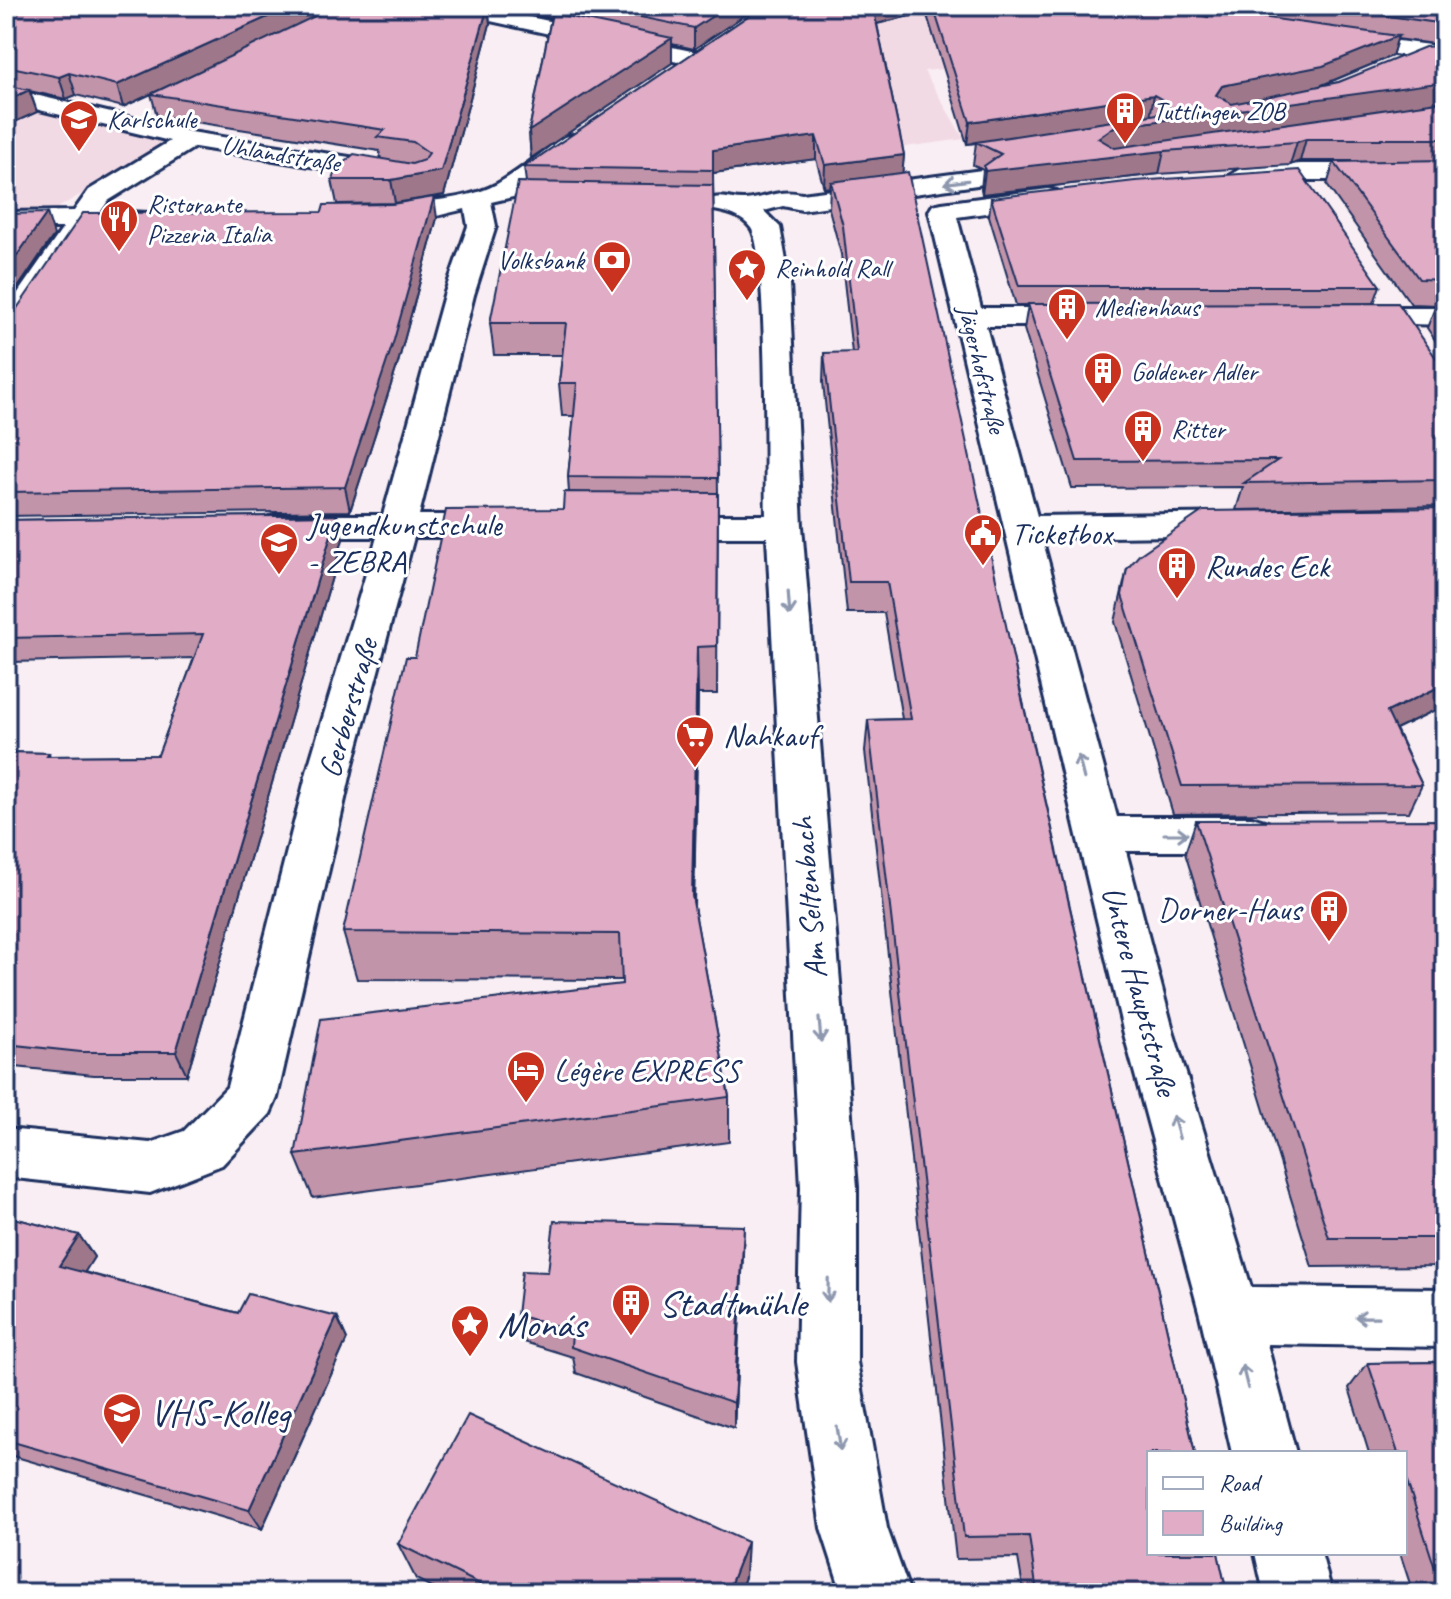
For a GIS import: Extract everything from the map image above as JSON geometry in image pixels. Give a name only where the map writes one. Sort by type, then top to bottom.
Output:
[{"type":"street","points":[[449,6],[696,59]]},
{"type":"street","points":[[1315,37],[1445,55]]},
{"type":"street","points":[[668,77],[719,44]]},
{"type":"street","points":[[1387,68],[1412,59],[1445,55]]},
{"type":"street","name":"Uhlandstraße","points":[[6,95],[191,139],[416,176]]},
{"type":"street","points":[[116,123],[157,104]]},
{"type":"street","points":[[477,200],[512,186],[594,128]]},
{"type":"street","points":[[6,332],[98,196],[191,139]]},
{"type":"street","points":[[783,198],[784,189],[794,182],[988,152]]},
{"type":"street","points":[[1211,179],[1301,172],[1445,172]]},
{"type":"street","points":[[1301,172],[1319,198]]},
{"type":"street","points":[[698,203],[744,208],[783,198],[802,202],[827,200],[1010,174]]},
{"type":"street","name":"Jägerhofstraße","points":[[1021,527],[942,211],[1077,193]]},
{"type":"street","points":[[350,215],[395,214],[477,200],[539,201]]},
{"type":"street","name":"Gerberstraße","points":[[6,1153],[150,1168],[203,1148],[251,1098],[330,768],[459,295],[482,226],[477,200]]},
{"type":"street","name":"Am Seltenbach","points":[[744,208],[766,227],[776,283],[784,526],[829,1187],[827,1362],[854,1528],[876,1593]]},
{"type":"street","points":[[6,220],[173,218]]},
{"type":"street","points":[[1382,290],[1423,350]]},
{"type":"street","points":[[1312,316],[1445,316]]},
{"type":"street","points":[[968,317],[1121,317]]},
{"type":"street","points":[[242,527],[399,524],[533,526]]},
{"type":"street","points":[[1021,527],[1273,524]]},
{"type":"street","points":[[621,527],[784,526]]},
{"type":"street","name":"Untere Hauptstraße","points":[[1021,527],[1149,1034],[1230,1315],[1264,1451]]},
{"type":"street","points":[[1098,834],[1285,834]]},
{"type":"street","points":[[1230,1315],[1445,1318]]},
{"type":"street","points":[[1288,1555],[1298,1593]]},
{"type":"shaded area","points":[[798,6],[925,6],[991,64],[924,71],[964,139],[890,149]]},
{"type":"shaded area","name":"Karlschule","points":[[6,103],[171,141],[51,212],[6,212]]},
{"type":"building","points":[[6,6],[292,6],[117,85],[69,73],[59,77],[6,66]]},
{"type":"building","points":[[336,6],[488,6],[441,171],[391,180],[332,180],[336,169],[354,154],[412,164],[424,160],[429,153],[413,142],[377,137],[385,130],[151,94]]},
{"type":"building","points":[[587,6],[728,6],[694,28]]},
{"type":"building","points":[[763,6],[873,6],[904,155],[825,165],[816,136],[713,150],[713,170],[524,167]]},
{"type":"building","points":[[933,6],[1155,6],[1208,17],[1210,10],[1398,36],[1323,66],[1222,86],[1216,95],[1232,104],[1339,82],[1425,47],[1445,45],[1445,82],[1114,127],[1098,138],[1115,148],[1445,101],[1445,139],[1306,139],[985,171],[984,166],[1001,154],[976,142],[1164,113],[1170,104],[1154,95],[970,122]]},
{"type":"building","points":[[1318,6],[1445,6],[1445,24]]},
{"type":"building","points":[[552,13],[672,38],[529,131]]},
{"type":"building","points":[[6,85],[29,90],[6,101]]},
{"type":"building","points":[[1445,160],[1445,280],[1419,279],[1334,162]]},
{"type":"building","points":[[1299,170],[1380,286],[1019,286],[991,198],[1135,181]]},
{"type":"building","points":[[908,172],[1020,690],[1195,1451],[1147,1451],[1147,1555],[1218,1555],[1227,1593],[1037,1593],[1029,1536],[964,1537],[868,720],[911,719],[887,582],[849,582],[824,353],[857,352],[843,226],[831,182]]},
{"type":"building","points":[[518,182],[713,185],[718,478],[568,477],[577,383],[559,383],[566,323],[490,323]]},
{"type":"building","points":[[434,197],[394,340],[345,487],[6,492],[6,342],[13,331],[6,331],[6,319],[11,317],[83,213],[322,212],[324,205],[392,204]]},
{"type":"building","points":[[47,213],[6,271],[6,214]]},
{"type":"building","points":[[1398,303],[1441,365],[1445,366],[1445,480],[1244,483],[1278,460],[1077,461],[1028,304]]},
{"type":"building","points":[[1436,303],[1445,303],[1445,316]]},
{"type":"building","points":[[564,492],[718,493],[717,646],[697,647],[692,896],[729,1097],[295,1155],[321,1019],[622,984],[620,934],[343,932],[406,657],[415,657],[446,510],[563,509]]},
{"type":"building","points":[[1445,508],[1445,684],[1387,712],[1422,785],[1182,786],[1122,595],[1127,569],[1139,555],[1203,511]]},
{"type":"building","points":[[337,515],[176,1052],[81,1052],[6,1044],[6,752],[49,753],[47,756],[158,755],[203,634],[6,638],[6,520]]},
{"type":"building","points":[[1444,820],[1445,1035],[1442,1038],[1445,1042],[1445,1238],[1329,1238],[1196,821]]},
{"type":"building","points":[[6,1216],[79,1235],[59,1266],[238,1313],[248,1294],[337,1317],[249,1510],[6,1440]]},
{"type":"building","name":"Stadtmühle","points":[[554,1221],[744,1226],[734,1403],[571,1347],[572,1331],[517,1315],[522,1271],[548,1272]]},
{"type":"building","points":[[1445,1362],[1445,1593],[1407,1481],[1407,1451],[1397,1451],[1368,1363]]},
{"type":"building","points":[[468,1415],[747,1542],[727,1593],[498,1593],[398,1544]]},
{"type":"place","name":"Tuttlingen ZOB","points":[[1125,145]]},
{"type":"place","name":"Karlschule","points":[[79,153]]},
{"type":"place","name":"Ristorante Pizzeria Italia","points":[[119,253]]},
{"type":"place","name":"Volksbank","points":[[612,294]]},
{"type":"place","name":"Reinhold Rall","points":[[747,302]]},
{"type":"place","name":"Medienhaus","points":[[1067,341]]},
{"type":"place","name":"Goldener Adler","points":[[1103,405]]},
{"type":"place","name":"Ritter","points":[[1143,463]]},
{"type":"place","name":"Ticketbox","points":[[983,567]]},
{"type":"place","name":"Jugendkunstschule - ZEBRA","points":[[279,576]]},
{"type":"place","name":"Rundes Eck","points":[[1177,600]]},
{"type":"place","name":"Nahkauf","points":[[695,769]]},
{"type":"place","name":"Dorner-Haus","points":[[1329,943]]},
{"type":"place","name":"Légère EXPRESS","points":[[526,1104]]},
{"type":"place","name":"Stadtmühle","points":[[631,1337]]},
{"type":"place","name":"Monás","points":[[470,1358]]},
{"type":"place","name":"VHS-Kolleg","points":[[122,1446]]}]
